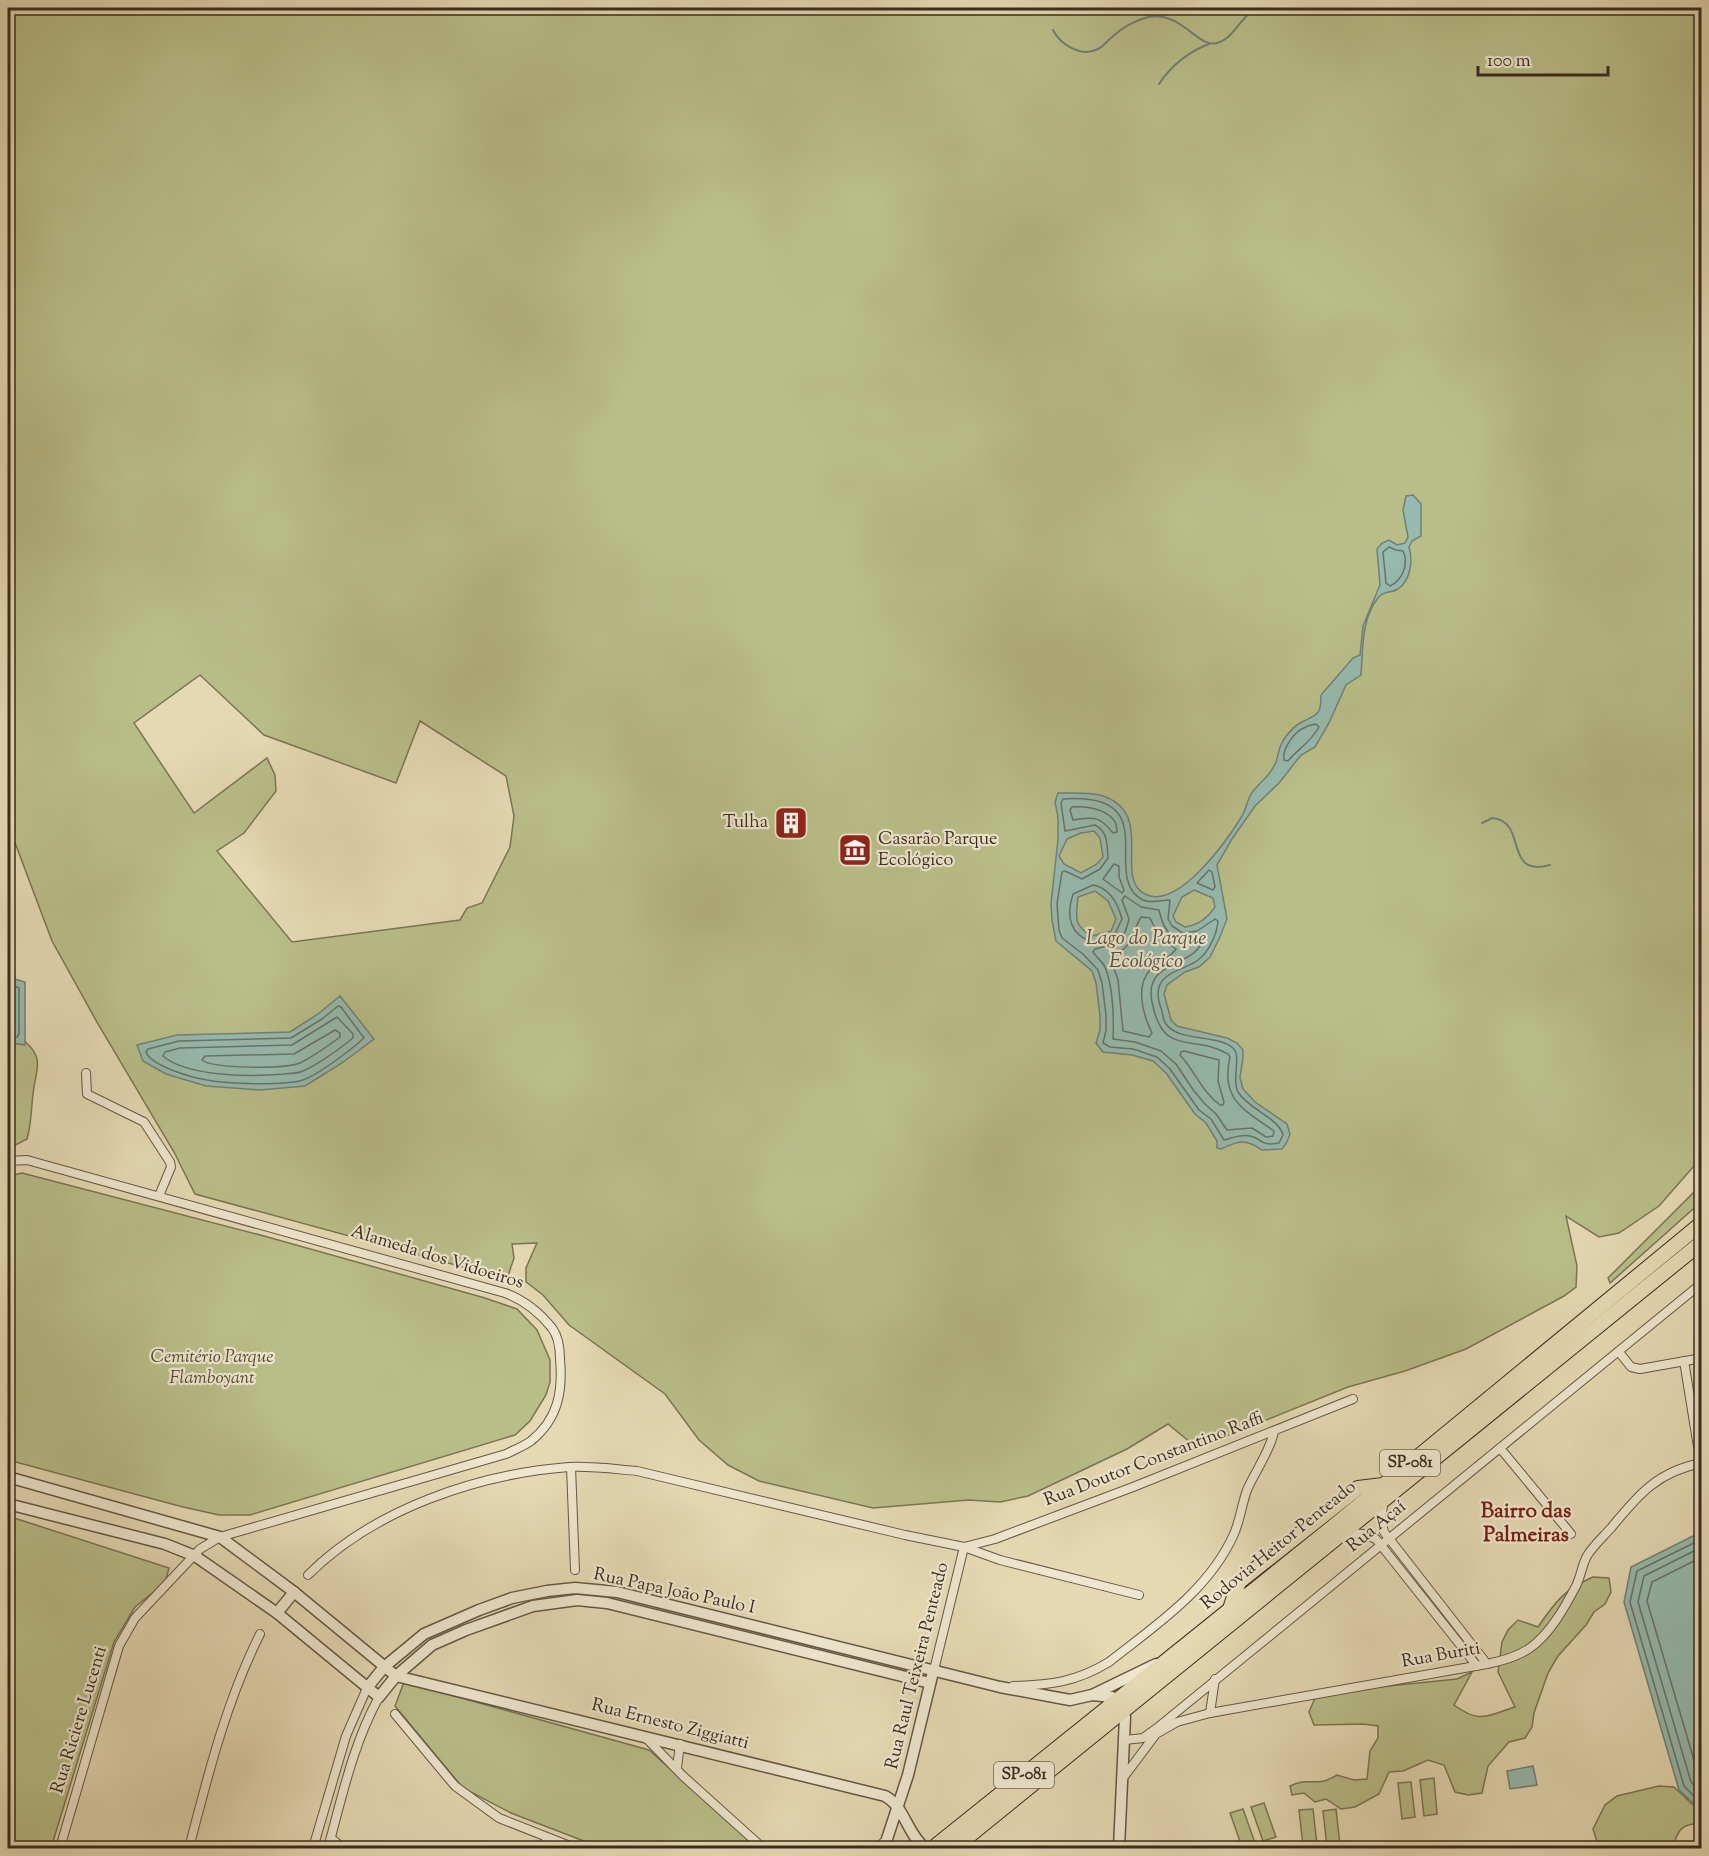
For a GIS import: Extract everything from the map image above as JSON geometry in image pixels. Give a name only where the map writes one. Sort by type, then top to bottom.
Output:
[{"type":"main road","name":"Rodovia Heitor Penteado","points":[[933,1848],[1342,1532],[1384,1492],[1701,1222]]},
{"type":"main road","name":"Rodovia Heitor Penteado","points":[[954,1848],[1230,1609],[1384,1492],[1701,1242]]},
{"type":"street","points":[[86,1073],[87,1094],[144,1122],[170,1162],[171,1167],[159,1196]]},
{"type":"street","name":"Alameda dos Vidoeiros","points":[[8,1161],[27,1160],[515,1296],[524,1300],[553,1330],[560,1350],[561,1389],[556,1407],[546,1426],[530,1442],[506,1454],[487,1460],[220,1537]]},
{"type":"street","name":"Rua Açaí","points":[[1125,1740],[1143,1738],[1701,1283]]},
{"type":"street","points":[[1619,1352],[1631,1367],[1640,1369],[1701,1358]]},
{"type":"street","points":[[1684,1361],[1698,1447]]},
{"type":"street","name":"Rua Doutor Constantino Raffi","points":[[964,1547],[994,1539],[1274,1431],[1353,1398]]},
{"type":"street","points":[[1000,1687],[1049,1685],[1066,1682],[1095,1671],[1193,1594],[1210,1574],[1234,1534],[1247,1490],[1270,1446],[1274,1431]]},
{"type":"street","points":[[1500,1448],[1570,1534]]},
{"type":"street","name":"Rua Buriti","points":[[1123,1778],[1156,1734],[1177,1722],[1210,1713],[1478,1666],[1509,1659],[1531,1648],[1551,1625],[1576,1584],[1588,1555],[1633,1502],[1666,1474],[1682,1467],[1701,1463]]},
{"type":"street","points":[[571,1467],[575,1570]]},
{"type":"street","points":[[308,1575],[323,1560],[356,1535],[409,1507],[448,1492],[490,1480],[537,1470],[571,1467],[637,1471],[893,1533],[964,1547],[1000,1560],[1139,1595]]},
{"type":"street","points":[[8,1477],[220,1537]]},
{"type":"street","points":[[1384,1492],[1381,1525],[1385,1542],[1478,1666]]},
{"type":"street","points":[[8,1504],[165,1544],[195,1556],[277,1613],[379,1697]]},
{"type":"street","points":[[1342,1532],[1370,1535],[1385,1542],[1487,1664]]},
{"type":"street","name":"Rua Riciere Lucenti","points":[[60,1848],[119,1646],[135,1618],[208,1542],[220,1537]]},
{"type":"street","name":"Rua Ernesto Ziggiatti","points":[[220,1537],[294,1592],[396,1676],[885,1796],[898,1806]]},
{"type":"street","name":"Rua Raul Teixeira Penteado","points":[[886,1844],[903,1792],[964,1547]]},
{"type":"street","name":"Rua Papa João Paulo I","points":[[313,1848],[346,1736],[367,1688],[384,1667],[424,1635],[478,1610],[512,1598],[575,1588],[617,1592],[1000,1687],[1063,1699],[1077,1700],[1092,1695],[1173,1656]]},
{"type":"street","points":[[277,1613],[294,1592]]},
{"type":"street","name":"Rua Papa João Paulo I","points":[[328,1848],[351,1763],[367,1718],[379,1697],[396,1676],[425,1650],[440,1641],[533,1606],[577,1600],[607,1603],[930,1683]]},
{"type":"street","points":[[189,1848],[209,1769],[242,1670],[260,1634]]},
{"type":"street","points":[[1210,1713],[1215,1679]]},
{"type":"street","points":[[1063,1699],[1066,1682]]},
{"type":"street","name":"Rua Papa João Paulo I","points":[[1092,1695],[1112,1697],[1119,1706]]},
{"type":"street","points":[[1119,1706],[1125,1717],[1119,1848]]},
{"type":"street","points":[[395,1714],[455,1786],[499,1818],[575,1848]]},
{"type":"street","points":[[643,1736],[763,1848]]},
{"type":"street","points":[[677,1768],[680,1744]]},
{"type":"street","points":[[898,1806],[912,1834],[925,1848]]},
{"type":"street","points":[[331,1838],[343,1848]]},
{"type":"street","points":[[543,1848],[547,1838]]},
{"type":"street","points":[[876,1848],[886,1844]]},
{"type":"green space","points":[[8,8],[1701,8],[1701,1158],[1659,1206],[1619,1233],[1599,1237],[1566,1216],[1577,1266],[1576,1287],[1564,1296],[1466,1349],[1405,1371],[1348,1387],[1197,1448],[1168,1424],[1127,1449],[1028,1496],[1000,1502],[969,1500],[873,1508],[759,1481],[728,1465],[699,1440],[665,1394],[569,1325],[543,1295],[526,1282],[526,1268],[537,1243],[512,1244],[514,1258],[507,1279],[195,1194],[174,1152],[52,941],[8,824]],"holes":[[[200,675],[264,735],[396,783],[420,721],[506,776],[514,816],[510,847],[482,903],[467,908],[460,920],[292,942],[217,851],[244,833],[276,791],[275,775],[267,758],[194,813],[134,723]]]},
{"type":"green space","points":[[20,1037],[34,1053],[37,1059],[37,1070],[27,1139],[8,1149],[8,1047]]},
{"type":"green space","name":"Cemitério Parque Flamboyant","points":[[22,1173],[264,1236],[517,1309],[537,1330],[550,1360],[550,1382],[546,1395],[530,1421],[515,1435],[250,1515],[219,1515],[183,1507],[8,1460],[8,1176]]},
{"type":"green space","points":[[1701,1185],[1701,1203],[1610,1283],[1608,1278]]},
{"type":"green space","points":[[8,1516],[169,1568],[165,1583],[135,1607],[114,1642],[51,1848],[8,1848]]},
{"type":"green space","points":[[1593,1577],[1609,1578],[1611,1592],[1605,1604],[1594,1612],[1586,1625],[1558,1656],[1548,1673],[1534,1713],[1532,1727],[1525,1738],[1509,1742],[1488,1766],[1482,1793],[1468,1795],[1455,1792],[1444,1765],[1428,1760],[1403,1771],[1389,1772],[1379,1794],[1355,1807],[1341,1809],[1326,1799],[1315,1802],[1304,1793],[1292,1795],[1290,1786],[1300,1782],[1319,1782],[1337,1775],[1354,1780],[1367,1779],[1370,1751],[1378,1738],[1378,1726],[1314,1725],[1309,1712],[1315,1698],[1369,1688],[1457,1679],[1472,1672],[1454,1705],[1470,1715],[1483,1717],[1515,1707],[1498,1672],[1502,1642],[1508,1630],[1518,1620],[1538,1627],[1561,1597],[1575,1586]]},
{"type":"green space","points":[[404,1682],[649,1750],[759,1848],[602,1848],[511,1813],[463,1788],[395,1706]]},
{"type":"green space","points":[[1434,1778],[1437,1814],[1424,1816],[1420,1780]]},
{"type":"green space","points":[[1411,1782],[1415,1817],[1402,1819],[1398,1783]]},
{"type":"green space","points":[[1659,1786],[1674,1787],[1693,1805],[1701,1803],[1701,1823],[1681,1829],[1672,1848],[1599,1848],[1593,1829],[1605,1805],[1617,1796]]},
{"type":"green space","points":[[1264,1803],[1276,1837],[1263,1841],[1251,1807]]},
{"type":"green space","points":[[1243,1809],[1255,1843],[1242,1847],[1230,1813]]},
{"type":"green space","points":[[1313,1809],[1317,1845],[1303,1846],[1299,1810]]},
{"type":"green space","points":[[1336,1809],[1340,1845],[1327,1847],[1323,1811]]},
{"type":"water","name":"Lago do Parque Ecológico","points":[[1413,495],[1421,504],[1421,536],[1412,541],[1409,547],[1411,564],[1406,580],[1398,589],[1380,596],[1368,615],[1361,675],[1346,685],[1315,747],[1301,755],[1279,783],[1255,806],[1232,839],[1217,865],[1227,919],[1219,939],[1210,957],[1199,967],[1185,972],[1167,985],[1164,994],[1171,1020],[1177,1026],[1227,1038],[1237,1043],[1243,1050],[1240,1078],[1243,1089],[1255,1102],[1287,1124],[1290,1134],[1282,1149],[1262,1150],[1246,1142],[1217,1148],[1217,1141],[1206,1123],[1195,1114],[1166,1073],[1153,1061],[1132,1055],[1103,1052],[1096,1043],[1100,1030],[1100,1016],[1096,983],[1092,971],[1056,941],[1052,920],[1051,903],[1058,840],[1058,817],[1055,802],[1058,793],[1090,793],[1117,803],[1127,815],[1131,829],[1132,874],[1136,886],[1145,894],[1158,896],[1172,892],[1187,883],[1214,855],[1235,827],[1251,794],[1274,767],[1282,742],[1287,735],[1293,728],[1318,713],[1321,695],[1353,658],[1360,655],[1363,626],[1380,585],[1377,549],[1389,540],[1397,545],[1405,543],[1408,537],[1403,510],[1406,496]],"holes":[[[1094,831],[1100,838],[1103,857],[1097,864],[1081,873],[1064,864],[1059,856],[1067,839]],[[1194,890],[1213,898],[1215,907],[1202,920],[1185,927],[1176,922],[1173,916],[1182,897]],[[1095,891],[1108,901],[1116,919],[1111,931],[1092,936],[1079,925],[1077,920],[1078,897]]]},
{"type":"water","points":[[8,977],[25,982],[25,1045],[8,1042]]},
{"type":"water","points":[[340,996],[374,1039],[342,1063],[305,1086],[260,1090],[206,1086],[166,1074],[143,1061],[137,1045],[177,1035],[290,1032]]},
{"type":"water","points":[[1701,1532],[1702,1801],[1693,1803],[1679,1790],[1624,1602],[1631,1567]]},
{"type":"water","points":[[1533,1766],[1537,1785],[1510,1789],[1507,1771]]},
{"type":"waterway","points":[[1053,30],[1066,45],[1085,52],[1100,48],[1133,22],[1160,16],[1179,24],[1203,40],[1217,43],[1229,36],[1251,11],[1257,8]]},
{"type":"waterway","points":[[1159,84],[1181,60],[1209,44]]},
{"type":"waterway","points":[[1482,823],[1492,818],[1503,821],[1510,828],[1520,857],[1526,864],[1535,867],[1550,865]]},
{"type":"place","name":"Tulha","points":[[791,823]]},
{"type":"place","name":"Casarão Parque Ecológico","points":[[855,850]]},
{"type":"district","name":"Bairro das Palmeiras","points":[[1526,1524]]}]
